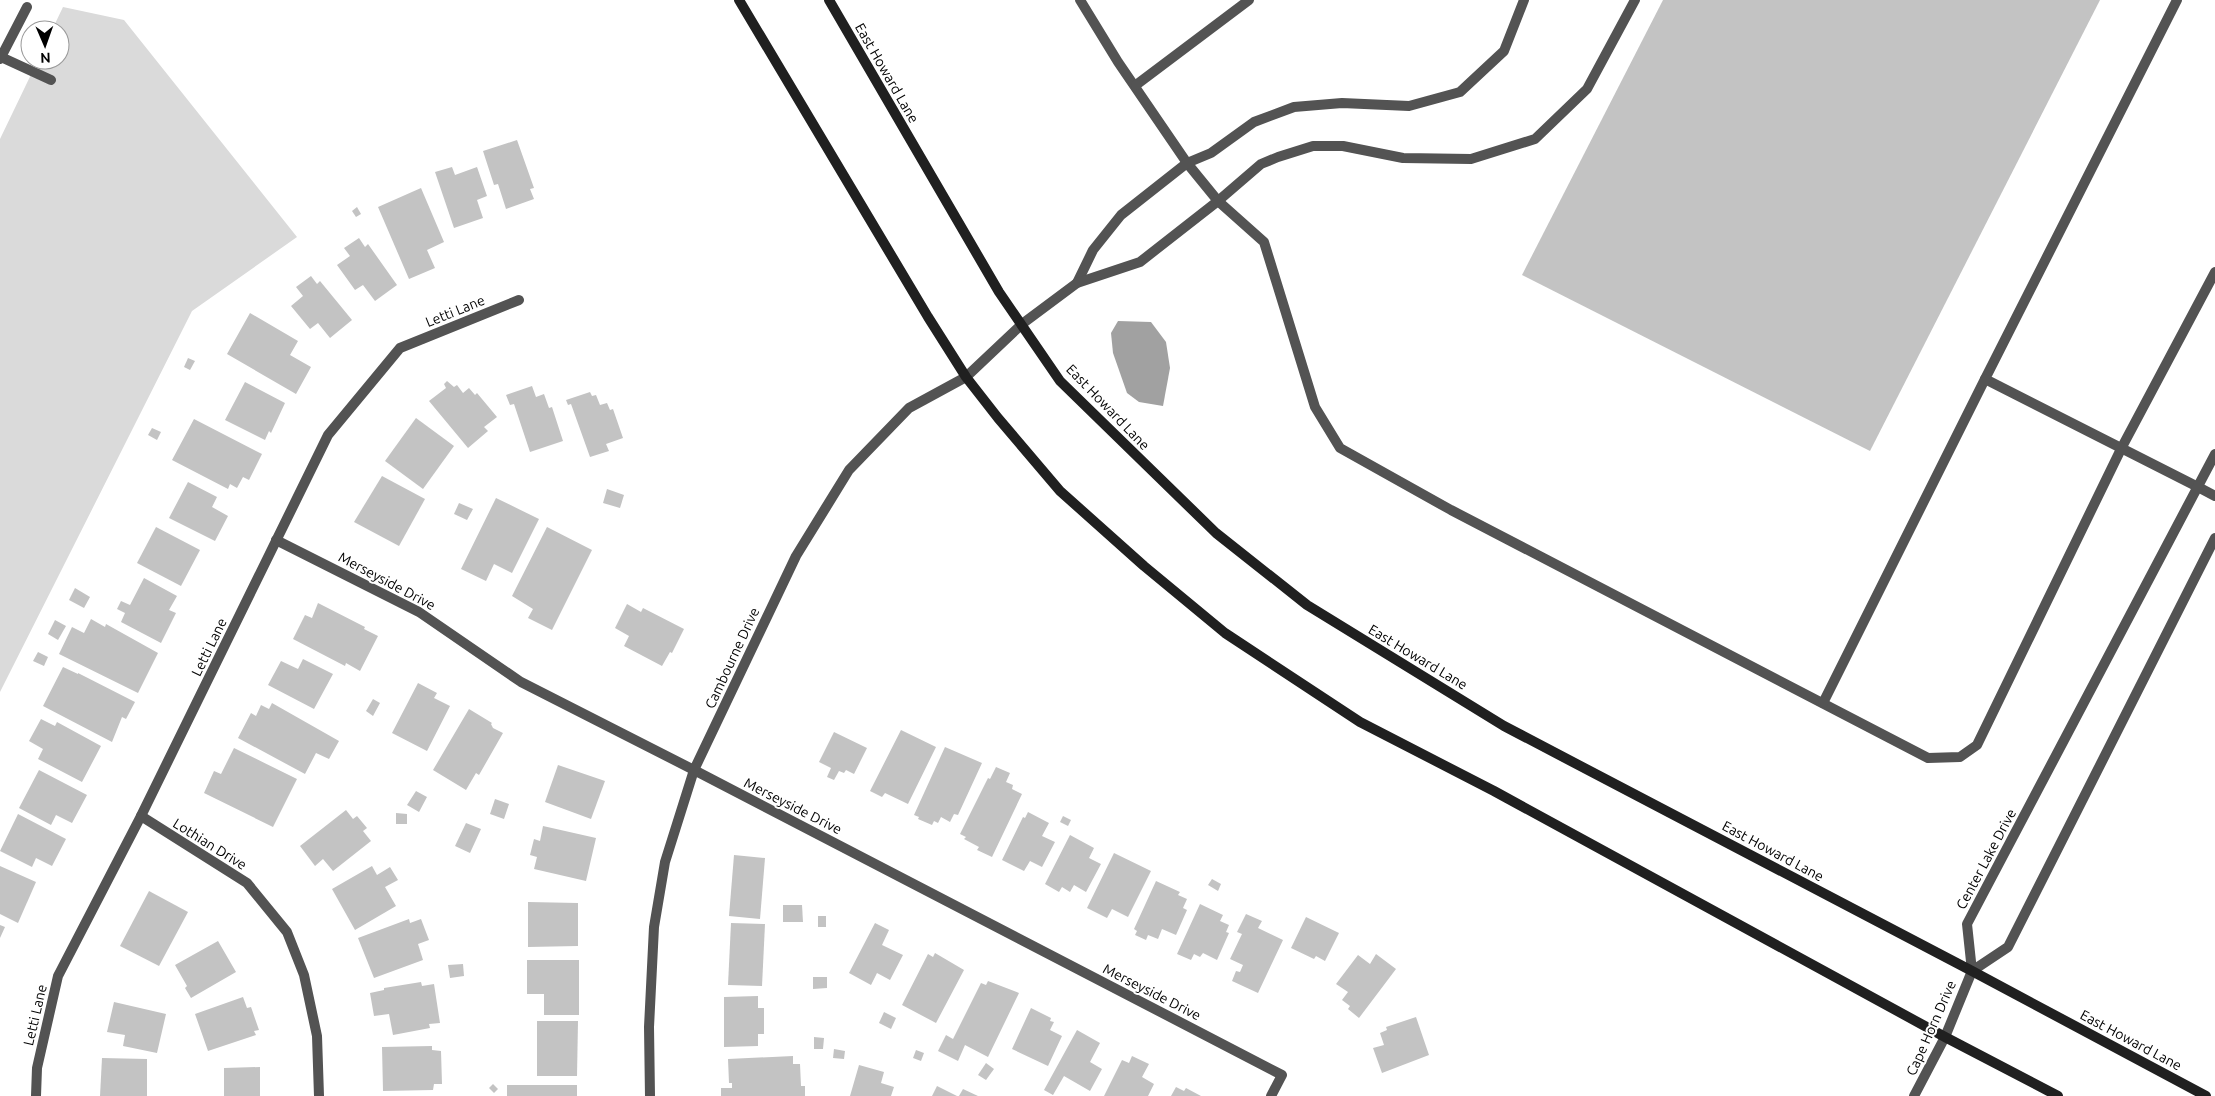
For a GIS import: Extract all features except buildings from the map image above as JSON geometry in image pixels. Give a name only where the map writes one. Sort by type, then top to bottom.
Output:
[{"type":"main road","points":[[739,0],[928,317],[966,377],[1060,491],[1144,566],[1225,634],[1360,722],[1494,791],[1945,1037],[2058,1096]]},
{"type":"main road","name":"East Howard Lane","points":[[829,0],[999,292],[1060,381],[1208,527],[1307,605],[1504,726],[1972,970],[2206,1096]]},
{"type":"street","points":[[1080,0],[1118,62],[1136,85],[1187,163],[1218,201],[1264,242],[1315,407],[1340,448],[1452,510],[1928,758],[1960,757],[1977,745],[2122,447],[2215,272]]},
{"type":"street","points":[[1136,85],[1249,0]]},
{"type":"street","points":[[1077,283],[1093,250],[1121,215],[1187,163],[1211,153],[1254,122],[1294,107],[1342,103],[1409,106],[1460,92],[1504,51],[1524,0]]},
{"type":"street","points":[[1077,283],[1140,262],[1218,201],[1261,164],[1313,146],[1344,146],[1403,158],[1471,159],[1535,139],[1587,89],[1636,0]]},
{"type":"street","points":[[1823,703],[2177,0]]},
{"type":"street","points":[[27,7],[1,58],[51,80]]},
{"type":"street","name":"Cambourne Drive","points":[[650,1096],[649,1027],[654,927],[665,862],[694,770],[796,556],[850,470],[910,408],[966,377],[1022,324],[1077,283]]},
{"type":"street","name":"Letti Lane","points":[[36,1096],[37,1068],[58,976],[141,816],[328,436],[400,348],[519,300]]},
{"type":"street","points":[[1985,379],[2122,447],[2215,496]]},
{"type":"street","name":"Center Lake Drive","points":[[1972,970],[1966,924],[2215,454]]},
{"type":"street","points":[[1972,970],[2008,947],[2215,538]]},
{"type":"street","name":"Merseyside Drive","points":[[276,540],[419,612],[521,682],[1282,1075],[1272,1096]]},
{"type":"street","name":"Lothian Drive","points":[[141,816],[247,882],[286,932],[304,975],[317,1036],[319,1096]]},
{"type":"street","name":"Cape Horn Drive","points":[[1914,1096],[1945,1037],[1972,970]]},
{"type":"shaded area","points":[[63,7],[124,20],[297,237],[192,311],[0,692],[0,139],[33,70],[70,70],[70,20],[57,20]]},
{"type":"shaded area","points":[[1118,321],[1151,322],[1166,342],[1170,368],[1163,406],[1139,402],[1127,393],[1113,353],[1111,333]]}]
